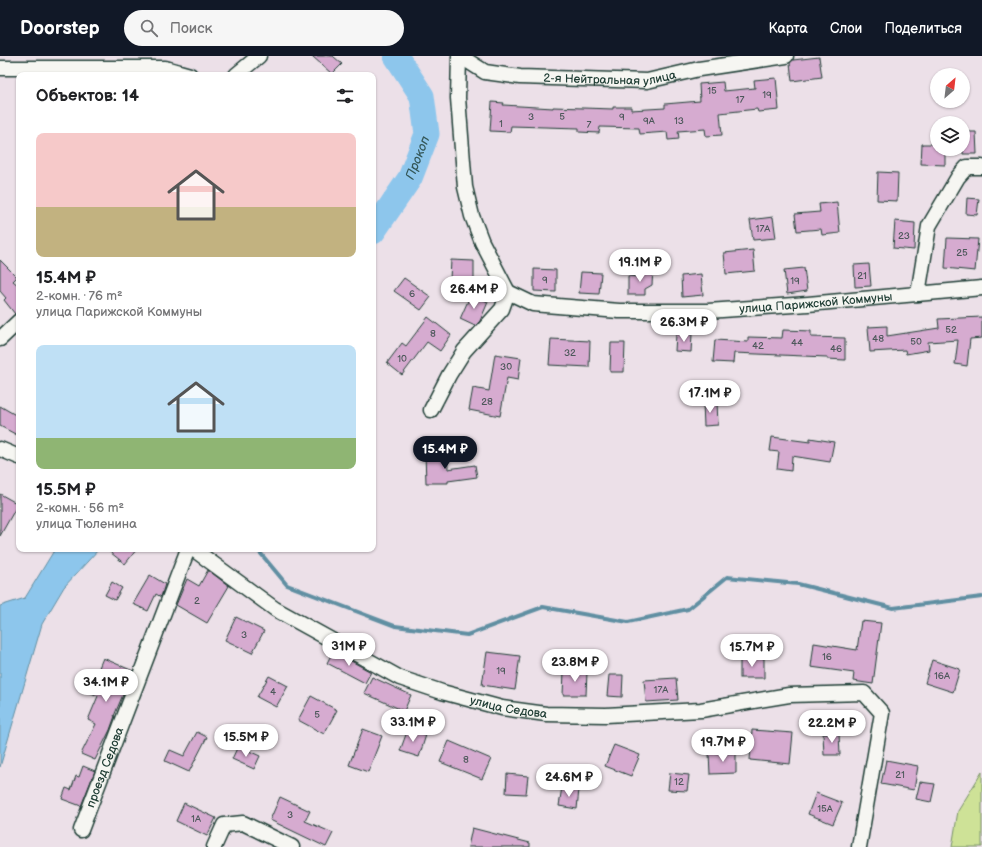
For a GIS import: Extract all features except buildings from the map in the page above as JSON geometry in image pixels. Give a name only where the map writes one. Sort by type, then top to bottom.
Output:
[{"type":"street","points":[[240,72],[259,56]]},
{"type":"street","points":[[431,410],[449,375],[464,352],[502,308],[508,292],[485,248],[472,216],[465,186],[458,98],[460,56]]},
{"type":"street","name":"2-я Нейтральная улица","points":[[460,56],[484,72],[520,77],[647,81],[699,69],[786,56]]},
{"type":"street","points":[[0,68],[165,68],[179,72]]},
{"type":"street","points":[[918,294],[929,226],[958,177],[967,167],[982,167]]},
{"type":"street","name":"улица Парижской Коммуны","points":[[508,292],[533,304],[619,310],[701,311],[800,305],[982,288]]},
{"type":"street","points":[[0,339],[16,324]]},
{"type":"street","points":[[0,449],[16,456]]},
{"type":"street","name":"проезд Седова","points":[[82,830],[187,552]]},
{"type":"street","name":"улица Седова","points":[[197,552],[274,609],[400,678],[442,692],[502,708],[546,714],[606,715],[701,710],[789,695],[864,693],[882,713],[859,847]]},
{"type":"street","points":[[214,847],[224,825],[244,823],[292,847]]},
{"type":"green space","points":[[982,772],[982,847],[952,847],[958,811]]},
{"type":"water","points":[[53,552],[96,552],[64,587],[42,624],[0,767],[0,606],[25,598]]},
{"type":"waterway","name":"Прокоп","points":[[376,228],[410,178],[427,134],[422,96],[396,56]]},
{"type":"waterway","points":[[260,552],[287,585],[395,626],[467,635],[543,607],[628,622],[688,609],[727,577],[798,584],[893,608],[982,597]]}]
